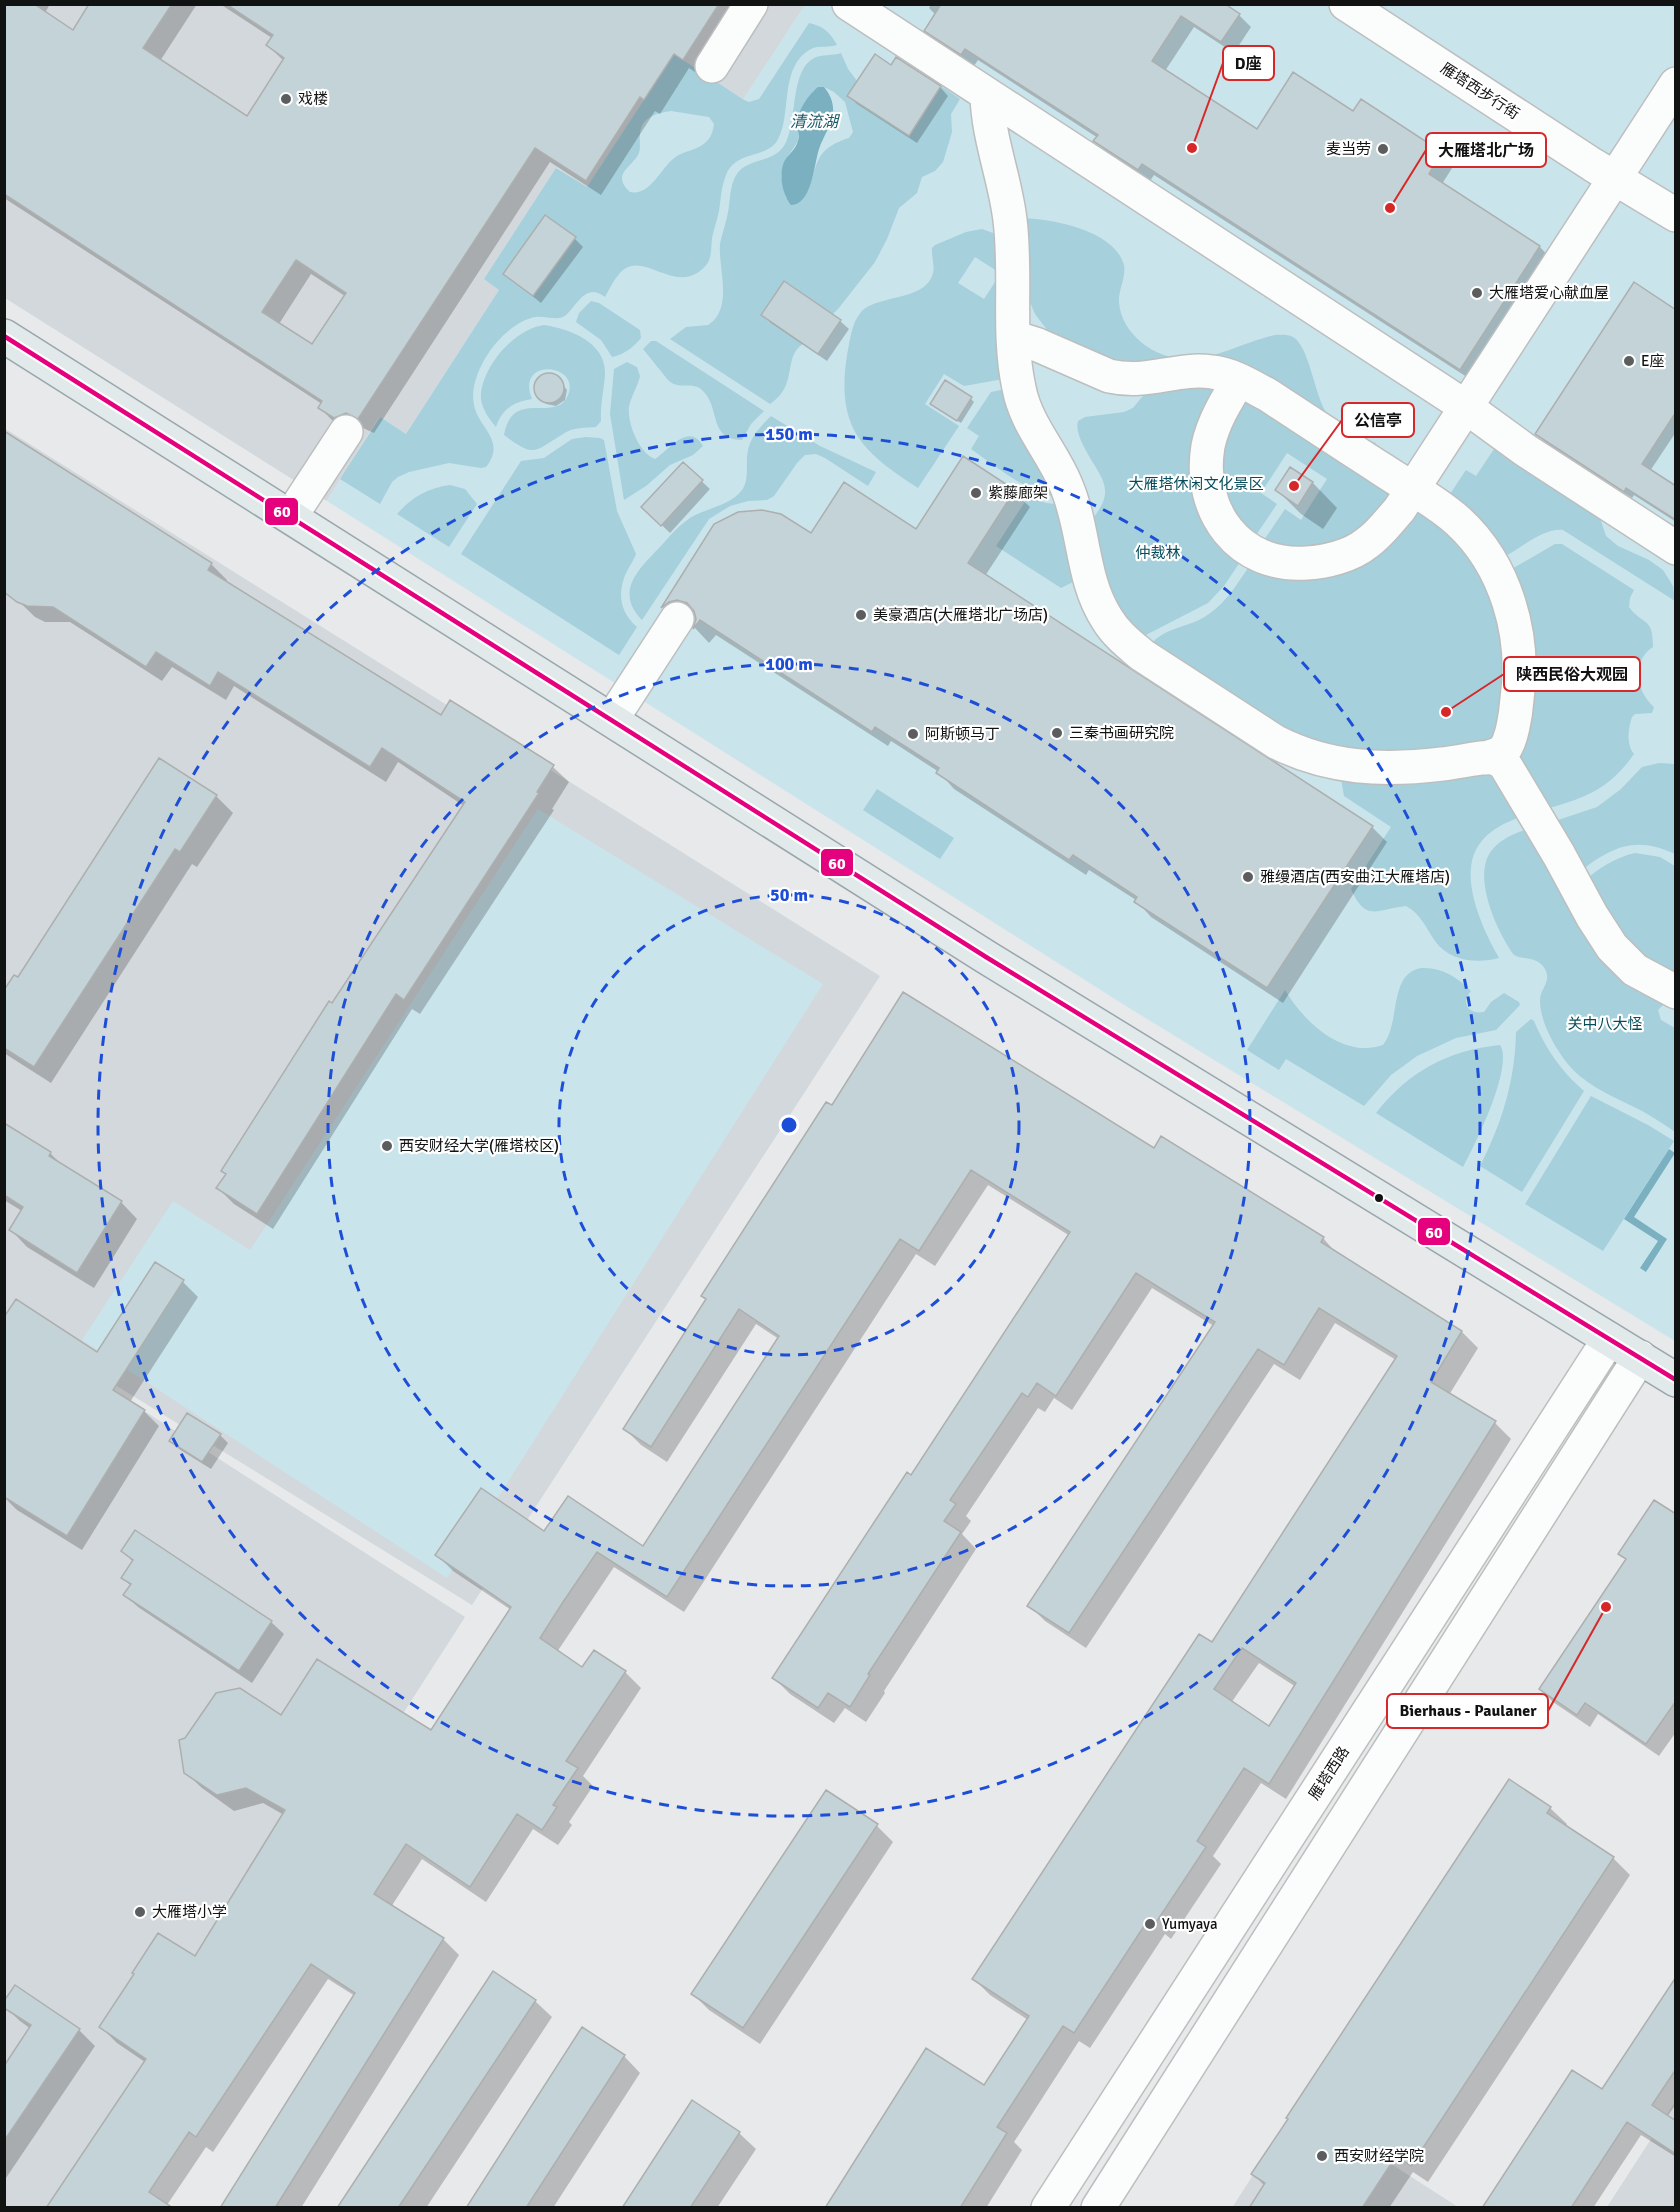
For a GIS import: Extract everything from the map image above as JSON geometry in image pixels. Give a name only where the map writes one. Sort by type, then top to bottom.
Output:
[{"type":"main road","points":[[4,336],[1163,1066],[1676,1380]]},
{"type":"street","points":[[712,66],[751,4]]},
{"type":"street","points":[[849,4],[1466,407],[1525,450],[1676,548]]},
{"type":"street","name":"雁塔西步行街","points":[[1346,4],[1676,215]]},
{"type":"street","points":[[1239,380],[1215,422],[1208,446],[1206,470],[1209,494],[1218,517],[1232,537],[1251,552],[1287,565],[1328,562],[1367,544],[1399,510],[1676,84]]},
{"type":"street","points":[[987,95],[987,114],[1003,176],[1010,220],[1015,368],[1023,406],[1030,423],[1063,477],[1070,495],[1095,598],[1107,620],[1123,639],[1151,661],[1276,742],[1298,753],[1324,761],[1372,768],[1431,765],[1501,756]]},
{"type":"street","points":[[1013,337],[1121,379],[1136,380],[1186,372],[1213,372],[1239,380],[1268,395],[1445,510],[1470,532],[1493,564],[1503,586],[1511,610],[1519,656],[1519,688],[1515,715],[1501,756],[1612,947],[1635,970],[1676,992]]},
{"type":"street","points":[[291,516],[346,432]]},
{"type":"street","points":[[612,719],[677,619]]},
{"type":"street","name":"雁塔西路","points":[[1048,2208],[1610,1339]]},
{"type":"street","points":[[1098,2208],[1640,1357]]},
{"type":"shaded area","points":[[4,5],[805,5],[743,100],[674,55],[587,188],[557,168],[484,279],[500,289],[406,434],[379,417],[327,501],[5,298]]},
{"type":"shaded area","name":"西安财经大学(雁塔校区)","points":[[4,428],[880,976],[472,1605],[5,1317]]},
{"type":"shaded area","name":"大雁塔小学","points":[[4,1321],[465,1617],[86,2207],[5,2207]]},
{"type":"shaded area","points":[[1675,2102],[1675,2207],[1607,2207]]},
{"type":"shaded area","name":"西安财经学院","points":[[1298,2104],[1458,2207],[1232,2208]]},
{"type":"green space","name":"大雁塔休闲文化景区","points":[[805,5],[1675,5],[1675,1341],[1134,1011],[327,501],[380,417],[406,434],[499,290],[484,279],[556,168],[587,187],[674,54],[743,99]]},
{"type":"green space","points":[[809,23],[829,33],[837,45],[811,49],[794,67],[782,131],[777,141],[772,147],[736,162],[726,175],[712,238],[711,255],[707,264],[696,274],[685,277],[642,266],[632,266],[620,273],[605,297],[598,293],[587,293],[563,317],[535,317],[523,321],[500,339],[490,351],[476,379],[473,392],[474,405],[494,449],[492,458],[486,467],[449,463],[409,472],[392,482],[380,504],[340,479],[380,417],[406,434],[499,290],[484,279],[556,168],[587,187],[674,54],[744,100],[749,102],[759,99]],"holes":[[[671,111],[709,117],[714,124],[709,139],[695,149],[673,159],[649,186],[637,192],[630,192],[624,186],[622,175],[639,153],[643,124],[655,115]],[[545,216],[533,296],[503,274]]]},
{"type":"green space","points":[[841,53],[848,69],[857,81],[848,96],[909,135],[941,86],[960,99],[951,114],[952,132],[943,162],[935,171],[922,177],[917,193],[899,208],[875,262],[838,309],[833,314],[784,281],[761,314],[803,344],[793,356],[784,388],[770,404],[670,339],[686,327],[708,325],[716,318],[723,298],[720,244],[733,181],[741,169],[772,156],[784,146],[791,125],[797,86],[806,65],[814,58]],"holes":[[[824,87],[845,102],[853,132],[849,138],[835,144],[820,157],[811,183],[798,203],[786,198],[781,176],[785,161],[798,141],[798,116],[814,90]]]},
{"type":"green space","points":[[1018,218],[1061,223],[1106,241],[1123,262],[1124,277],[1119,302],[1126,324],[1142,342],[1163,355],[1174,358],[1197,358],[1275,335],[1293,337],[1303,350],[1326,412],[1349,431],[1376,443],[1368,455],[1279,397],[1149,375],[1051,335],[1035,314],[1024,288]]},
{"type":"green space","points":[[982,229],[993,233],[1001,241],[997,271],[975,257],[958,283],[984,299],[997,279],[1009,378],[964,386],[944,374],[925,404],[959,426],[918,488],[881,462],[868,449],[857,435],[850,419],[845,401],[845,380],[851,333],[861,312],[868,307],[910,294],[927,284],[933,273],[932,248],[935,245],[966,232]]},
{"type":"green space","points":[[591,301],[599,303],[640,330],[641,338],[628,350],[612,357],[601,340],[576,322],[579,313]]},
{"type":"green space","points":[[544,325],[565,330],[585,339],[600,353],[605,374],[601,421],[596,427],[571,430],[540,448],[529,450],[504,435],[508,421],[515,413],[523,409],[560,405],[566,399],[570,387],[567,378],[560,372],[550,369],[540,370],[533,376],[529,385],[532,399],[509,407],[501,415],[496,427],[485,412],[481,394],[488,371],[503,350],[522,333]]},
{"type":"green space","points":[[651,341],[656,341],[764,411],[751,424],[742,440],[731,438],[719,429],[712,406],[703,391],[695,386],[677,385],[668,380],[643,349]]},
{"type":"green space","points":[[627,362],[637,367],[640,376],[630,403],[629,414],[635,437],[644,451],[655,459],[679,440],[691,436],[703,446],[693,455],[670,465],[646,486],[624,500],[610,414],[614,369]]},
{"type":"green space","name":"仲裁林","points":[[1222,379],[1207,434],[1240,562],[1224,586],[1208,603],[1142,637],[1122,627],[1087,525],[1103,502],[1105,493],[1100,475],[1080,438],[1078,421],[1085,417],[1124,412],[1133,408],[1146,392]]},
{"type":"green space","points":[[1010,388],[1055,496],[1021,483],[971,449],[979,436],[967,428],[991,392]]},
{"type":"green space","points":[[1245,389],[1400,492],[1327,558],[1264,540],[1285,509],[1301,520],[1327,479],[1287,453],[1261,493],[1277,504],[1252,541],[1211,475]]},
{"type":"green space","points":[[771,416],[820,446],[876,472],[868,486],[825,458],[816,454],[805,455],[774,496],[767,500],[748,501],[730,506],[709,519],[642,620],[630,599],[630,590],[638,572],[686,521],[731,500],[742,490],[747,476],[749,445]]},
{"type":"green space","points":[[586,437],[604,440],[617,511],[636,554],[624,579],[621,594],[623,608],[637,627],[619,655],[461,554],[521,461],[544,458],[572,439]]},
{"type":"green space","points":[[1496,446],[1598,512],[1606,536],[1618,546],[1649,560],[1663,570],[1673,586],[1675,601],[1563,530],[1540,535],[1504,557],[1446,500],[1466,470],[1476,476]]},
{"type":"green space","points":[[450,485],[465,489],[477,504],[449,547],[397,514],[420,495]]},
{"type":"green space","points":[[1028,497],[1046,503],[1065,505],[1081,578],[1061,588],[996,546]]},
{"type":"green space","points":[[1410,503],[1477,555],[1509,640],[1501,740],[1464,753],[1317,751],[1152,643],[1162,635],[1199,620],[1215,609],[1228,596],[1250,565],[1290,570]]},
{"type":"green space","points":[[1555,544],[1562,544],[1634,590],[1629,607],[1649,626],[1653,637],[1653,647],[1641,660],[1638,677],[1643,693],[1654,707],[1652,713],[1635,714],[1632,717],[1628,736],[1634,754],[1615,776],[1605,785],[1583,797],[1542,810],[1512,758],[1510,570]]},
{"type":"green space","points":[[1659,763],[1675,764],[1675,854],[1648,845],[1624,847],[1601,856],[1578,873],[1549,823],[1597,807],[1621,789],[1642,767]]},
{"type":"green space","points":[[1489,765],[1526,815],[1505,823],[1486,836],[1472,860],[1472,889],[1475,904],[1499,958],[1473,961],[1456,957],[1441,948],[1419,917],[1406,906],[1373,911],[1367,910],[1356,900],[1351,889],[1391,827],[1344,796],[1340,773]]},
{"type":"green space","points":[[877,789],[954,838],[940,859],[863,810]]},
{"type":"green space","points":[[538,809],[823,984],[447,1578],[82,1340],[173,1201],[250,1250]]},
{"type":"green space","name":"关中八大怪","points":[[1533,827],[1664,1004],[1658,1010],[1661,1020],[1675,1028],[1675,1132],[1649,1115],[1589,1083],[1567,1063],[1542,1017],[1540,1000],[1547,980],[1546,971],[1540,963],[1533,959],[1514,955],[1500,932],[1485,888],[1486,861],[1492,850],[1501,842]]},
{"type":"green space","points":[[1635,853],[1660,857],[1675,866],[1675,984],[1644,967],[1583,882],[1607,864]]},
{"type":"green space","points":[[1421,968],[1442,971],[1460,981],[1471,991],[1466,1004],[1474,1012],[1484,1012],[1491,1002],[1504,993],[1520,1005],[1496,1030],[1456,1038],[1417,1056],[1391,1075],[1364,1106],[1286,1059],[1279,1070],[1247,1050],[1285,990],[1303,1014],[1326,1035],[1353,1047],[1368,1048],[1383,1045],[1392,1025],[1399,989],[1411,972]]},
{"type":"green space","points":[[1531,1019],[1555,1059],[1584,1091],[1522,1192],[1480,1166],[1495,1134],[1506,1101],[1513,1068],[1516,1032]]},
{"type":"green space","points":[[1500,1045],[1503,1055],[1498,1087],[1484,1124],[1463,1167],[1376,1113],[1402,1086],[1430,1066],[1463,1052]]},
{"type":"green space","points":[[1591,1096],[1674,1141],[1603,1251],[1525,1204]]},
{"type":"water","name":"清流湖","points":[[818,87],[824,87],[830,96],[833,106],[832,118],[819,149],[808,191],[798,203],[791,205],[782,183],[783,165],[798,141],[797,123],[801,108]]},
{"type":"water","points":[[1669,1149],[1675,1153],[1634,1217],[1667,1239],[1646,1272],[1640,1268],[1658,1241],[1624,1219]]},
{"type":"building","points":[[4,4],[34,4],[73,30],[89,4],[172,4],[143,48],[247,116],[284,58],[266,45],[273,35],[226,4],[719,4],[683,60],[674,54],[644,100],[640,97],[586,181],[535,148],[358,419],[346,413],[334,418],[318,408],[322,401],[4,194]],"holes":[[[296,260],[346,293],[312,344],[262,312]]]},
{"type":"building","points":[[941,4],[1225,4],[1240,14],[1221,42],[1181,16],[1152,61],[1257,129],[1293,72],[1353,111],[1361,99],[1442,152],[1429,174],[1540,246],[1460,370],[1142,164],[1138,170],[1093,141],[1098,135],[965,49],[961,55],[924,31]]},
{"type":"building","points":[[875,54],[891,65],[896,57],[941,86],[909,136],[847,96]]},
{"type":"building","points":[[545,215],[576,237],[533,296],[503,274]]},
{"type":"building","points":[[784,281],[841,320],[818,354],[761,315]]},
{"type":"building","name":"E座","points":[[1634,282],[1676,310],[1676,412],[1642,464],[1676,486],[1676,520],[1626,488],[1624,492],[1535,434]]},
{"type":"building","points":[[549,373],[560,377],[564,388],[560,399],[549,403],[538,399],[534,388],[538,377]]},
{"type":"building","points":[[945,380],[972,397],[957,421],[930,404]]},
{"type":"building","points":[[4,431],[212,563],[208,570],[441,715],[450,700],[554,765],[537,792],[539,793],[404,1000],[396,994],[257,1214],[216,1188],[226,1174],[221,1171],[329,1001],[332,1003],[465,802],[382,748],[370,767],[218,672],[210,686],[156,652],[146,667],[53,607],[27,606],[4,592]]},
{"type":"building","points":[[963,456],[1015,490],[968,563],[1373,826],[1267,988],[1134,902],[1137,897],[1073,855],[1069,860],[936,773],[939,768],[875,727],[872,732],[700,620],[693,629],[696,619],[694,611],[687,603],[677,600],[661,608],[714,524],[738,512],[762,510],[781,514],[811,533],[844,482],[916,529]]},
{"type":"building","points":[[683,462],[703,480],[661,526],[641,507]]},
{"type":"building","points":[[1290,467],[1313,482],[1298,506],[1275,490]]},
{"type":"building","points":[[159,758],[217,795],[180,852],[175,849],[34,1067],[4,1048],[4,990],[14,975],[18,977]]},
{"type":"building","points":[[903,992],[1154,1148],[1161,1136],[1324,1237],[1321,1242],[1462,1331],[1431,1382],[1496,1421],[1269,1784],[1244,1768],[1197,1841],[1206,1847],[1155,1924],[1148,1920],[1074,2033],[1063,2026],[997,2127],[1007,2133],[960,2208],[825,2208],[926,2048],[984,2085],[1029,2016],[972,1979],[1199,1634],[1212,1642],[1397,1356],[1319,1308],[1284,1365],[1258,1349],[1069,1633],[1027,1606],[1215,1322],[1136,1273],[1056,1396],[1037,1383],[1028,1397],[1022,1393],[950,1500],[956,1504],[944,1521],[961,1532],[868,1674],[870,1675],[850,1707],[828,1693],[818,1708],[772,1678],[907,1472],[911,1475],[1070,1232],[971,1170],[919,1251],[900,1239],[667,1597],[597,1552],[563,1602],[540,1638],[582,1667],[594,1650],[626,1671],[566,1761],[578,1768],[553,1805],[557,1807],[542,1830],[517,1814],[470,1887],[406,1844],[374,1894],[444,1938],[275,2208],[220,2208],[355,1993],[311,1964],[196,2137],[189,2132],[149,2192],[173,2208],[46,2208],[146,2059],[99,2027],[158,1933],[195,1956],[285,1810],[246,1788],[217,1795],[184,1773],[179,1740],[185,1738],[216,1693],[240,1688],[281,1715],[317,1659],[431,1730],[511,1607],[435,1555],[481,1488],[544,1531],[568,1496],[643,1546],[779,1336],[739,1309],[651,1447],[623,1429],[706,1299],[701,1296],[826,1102],[832,1105]],"holes":[[[1242,1648],[1296,1683],[1269,1726],[1214,1689]]]},
{"type":"building","points":[[4,1123],[51,1152],[49,1156],[122,1201],[77,1273],[9,1230],[23,1207],[4,1195]]},
{"type":"building","points":[[155,1262],[184,1280],[113,1390],[145,1410],[67,1536],[4,1497],[4,1317],[16,1299],[97,1352]]},
{"type":"building","points":[[187,1413],[221,1434],[202,1462],[169,1441]]},
{"type":"building","points":[[1654,1500],[1676,1514],[1676,1701],[1646,1744],[1585,1703],[1577,1715],[1539,1689],[1626,1559],[1618,1554]]},
{"type":"building","points":[[135,1530],[272,1621],[239,1671],[123,1595],[131,1584],[121,1578],[133,1560],[121,1551]]},
{"type":"building","points":[[1509,1779],[1551,1807],[1547,1813],[1614,1857],[1411,2166],[1396,2156],[1362,2208],[1249,2208],[1265,2183],[1251,2174]]},
{"type":"building","points":[[826,1790],[878,1824],[743,2028],[691,1994]]},
{"type":"building","points":[[493,1971],[536,2000],[398,2208],[337,2208]]},
{"type":"building","points":[[1676,1977],[1676,2069],[1652,2105],[1676,2121],[1676,2154],[1627,2122],[1571,2208],[1482,2208],[1572,2070],[1602,2089]]},
{"type":"building","points":[[15,1985],[80,2029],[4,2141],[4,2066],[31,2025],[4,2008],[4,2001]]},
{"type":"building","points":[[582,2027],[625,2055],[526,2208],[466,2208]]},
{"type":"building","points":[[692,2100],[740,2132],[690,2208],[622,2208]]},
{"type":"transit line","name":"60","points":[[4,336],[986,957],[1676,1380]]},
{"type":"place","name":"戏楼","points":[[286,99]]},
{"type":"place","name":"D座","points":[[1192,148]]},
{"type":"place","name":"麦当劳","points":[[1383,149]]},
{"type":"place","name":"大雁塔北广场","points":[[1390,208]]},
{"type":"place","name":"大雁塔爱心献血屋","points":[[1477,293]]},
{"type":"place","name":"E座","points":[[1629,361]]},
{"type":"place","name":"公信亭","points":[[1294,486]]},
{"type":"place","name":"紫藤廊架","points":[[976,493]]},
{"type":"place","name":"美豪酒店(大雁塔北广场店)","points":[[861,615]]},
{"type":"place","name":"陕西民俗大观园","points":[[1446,712]]},
{"type":"place","name":"三秦书画研究院","points":[[1057,733]]},
{"type":"place","name":"阿斯顿马丁","points":[[913,734]]},
{"type":"place","name":"雅缦酒店(西安曲江大雁塔店)","points":[[1248,877]]},
{"type":"place","name":"西安财经大学(雁塔校区)","points":[[387,1146]]},
{"type":"place","name":"Bierhaus - Paulaner","points":[[1606,1607]]},
{"type":"place","name":"大雁塔小学","points":[[140,1912]]},
{"type":"place","name":"Yumyaya","points":[[1150,1924]]},
{"type":"place","name":"西安财经学院","points":[[1322,2156]]}]
